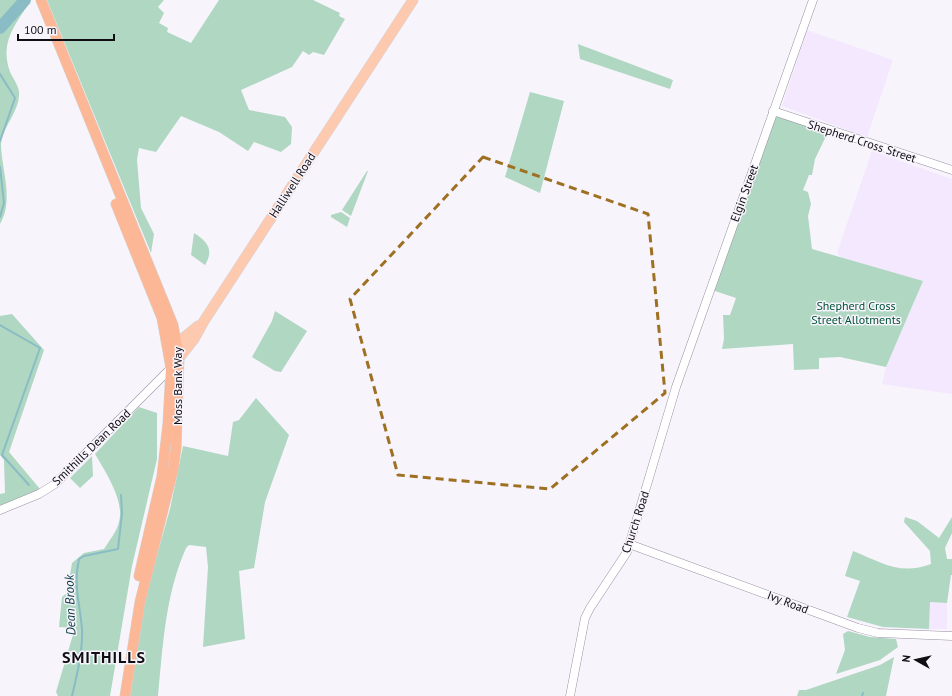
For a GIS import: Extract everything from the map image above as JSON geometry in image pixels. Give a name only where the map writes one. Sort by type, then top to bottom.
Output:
[{"type":"highway","name":"Moss Bank Way","points":[[35,0],[155,298],[162,318],[171,368],[167,431],[162,476],[137,586],[119,696]]},
{"type":"highway","name":"Moss Bank Way","points":[[41,0],[120,195],[169,310],[179,358],[177,442],[173,470],[140,602],[125,696]]},
{"type":"main road","name":"Halliwell Road","points":[[171,368],[194,339],[204,321],[413,0]]},
{"type":"main road","points":[[171,368],[177,345],[185,336],[204,321]]},
{"type":"street","name":"Elgin Street","points":[[676,387],[772,111],[813,0]]},
{"type":"street","name":"Shepherd Cross Street","points":[[772,111],[952,170]]},
{"type":"street","name":"Smithills Dean Road","points":[[0,510],[39,494],[55,484],[171,368]]},
{"type":"street","name":"Church Road","points":[[570,696],[585,618],[625,555],[676,387]]},
{"type":"street","name":"Ivy Road","points":[[629,544],[863,630],[894,634],[952,636]]},
{"type":"highlighted area","points":[[483,157],[648,214],[665,393],[550,489],[398,475],[350,299]]},
{"type":"shaded area","points":[[807,30],[893,60],[867,137],[782,106]]},
{"type":"shaded area","points":[[872,151],[952,179],[952,394],[882,384],[886,367],[923,281],[842,258],[837,253]]},
{"type":"shaded area","points":[[930,602],[947,603],[947,629],[929,629]]},
{"type":"green space","points":[[0,0],[28,0],[29,3],[14,27],[8,43],[7,61],[19,94],[16,108],[2,139],[1,146],[7,196],[4,215],[0,224]]},
{"type":"green space","points":[[47,0],[164,0],[158,7],[164,13],[159,23],[168,28],[167,32],[191,43],[219,0],[313,0],[340,13],[339,16],[345,19],[324,55],[313,52],[309,55],[303,51],[292,67],[241,90],[249,110],[285,117],[292,127],[291,144],[281,152],[254,142],[248,151],[219,132],[181,116],[156,152],[139,148],[137,160],[141,208],[154,234],[151,253]]},
{"type":"green space","points":[[578,44],[673,80],[670,89],[580,59]]},
{"type":"green space","points":[[530,92],[564,101],[540,193],[505,177]]},
{"type":"green space","name":"Shepherd Cross Street Allotments","points":[[773,111],[829,130],[815,159],[812,175],[809,175],[803,190],[808,192],[811,204],[808,216],[812,249],[923,281],[886,367],[840,357],[819,358],[819,369],[794,370],[793,344],[722,349],[724,339],[723,315],[730,315],[736,298],[712,290]]},
{"type":"green space","points":[[368,171],[351,216],[342,210]]},
{"type":"green space","points":[[341,212],[350,218],[347,227],[331,217],[331,215]]},
{"type":"green space","points":[[194,233],[206,243],[208,247],[209,255],[205,265],[191,255]]},
{"type":"green space","points":[[275,311],[307,331],[281,372],[275,371],[252,357],[272,321]]},
{"type":"green space","points":[[12,314],[44,350],[9,452],[40,489],[0,506],[0,494],[5,493],[4,460],[0,455],[0,316]]},
{"type":"green space","points":[[256,398],[289,435],[265,502],[254,568],[239,571],[245,639],[203,647],[208,567],[206,547],[189,545],[186,548],[179,566],[169,602],[158,696],[130,696],[146,594],[170,509],[183,446],[228,456],[233,422],[239,420]]},
{"type":"green space","points":[[139,407],[157,413],[157,459],[132,566],[110,696],[58,696],[56,692],[75,628],[59,627],[62,597],[67,593],[72,563],[84,553],[104,549],[115,532],[119,522],[120,514],[117,496],[109,477],[95,454]]},
{"type":"green space","points":[[92,456],[93,476],[80,488],[70,478]]},
{"type":"green space","points":[[905,517],[917,521],[939,538],[952,517],[952,533],[945,548],[947,559],[952,559],[952,575],[947,603],[930,602],[929,629],[883,627],[847,617],[860,581],[845,576],[853,551],[882,563],[900,568],[910,569],[931,564],[930,551],[904,522]]},
{"type":"green space","points":[[848,631],[870,637],[896,639],[898,647],[880,660],[836,674],[845,650],[843,634]]},
{"type":"green space","points":[[894,657],[886,696],[797,696],[799,690],[806,690],[880,665]]},
{"type":"waterway","points":[[0,28],[25,0]]},
{"type":"waterway","name":"Dean Brook","points":[[0,74],[15,98],[0,141]]},
{"type":"waterway","name":"Dean Brook","points":[[0,167],[4,203],[0,217]]},
{"type":"waterway","name":"Dean Brook","points":[[0,325],[40,348],[2,455],[29,485]]},
{"type":"waterway","name":"Dean Brook","points":[[72,696],[82,646],[82,629],[77,586],[77,568],[79,559],[84,556],[118,549],[122,513],[121,495]]},
{"type":"district","name":"SMITHILLS","points":[[104,657]]}]
